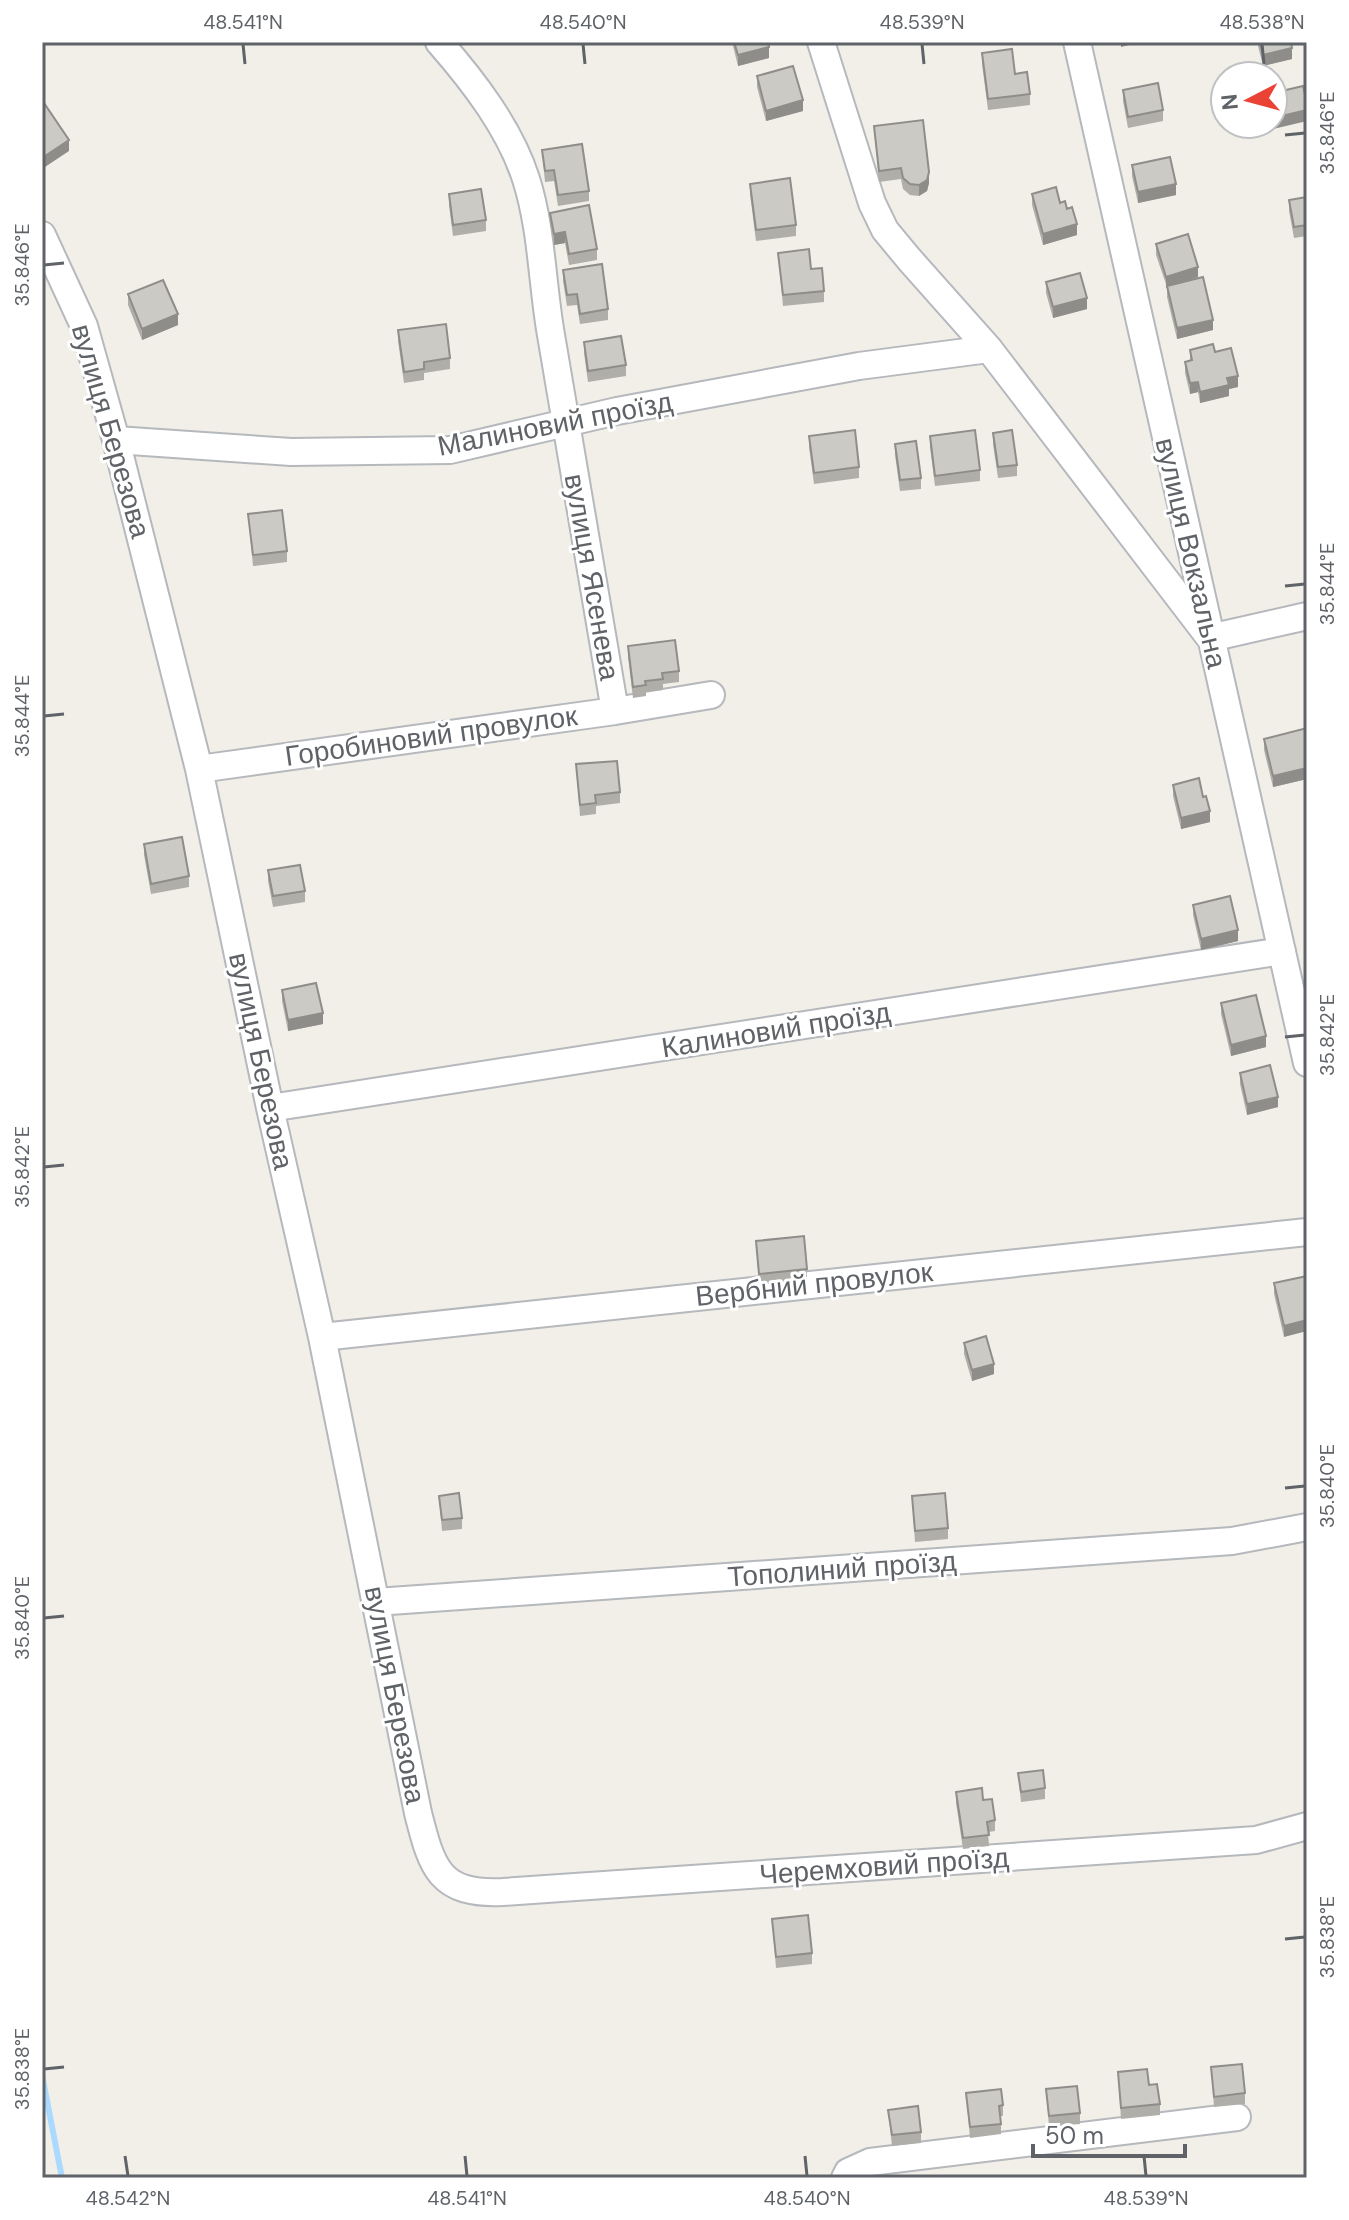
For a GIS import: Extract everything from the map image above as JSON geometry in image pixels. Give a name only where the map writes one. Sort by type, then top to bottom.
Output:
[{"type":"street","name":"вулиця Ясенева","points":[[439,42],[496,118],[515,151],[526,180],[534,213],[545,304],[615,711]]},
{"type":"street","points":[[821,42],[872,203],[885,230],[989,349],[1210,638],[1307,616]]},
{"type":"street","name":"вулиця Вокзальна","points":[[1077,42],[1307,1063]]},
{"type":"street","name":"вулиця Березова","points":[[42,235],[84,326],[199,769],[322,1337],[418,1813],[428,1852],[441,1874],[460,1888]]},
{"type":"street","name":"Малиновий проїзд","points":[[116,440],[291,452],[450,450],[566,422],[859,366],[989,349]]},
{"type":"street","name":"Горобиновий провулок","points":[[199,769],[711,695]]},
{"type":"street","name":"Калиновий проїзд","points":[[270,1108],[1282,951]]},
{"type":"street","name":"Вербний провулок","points":[[322,1337],[1307,1232]]},
{"type":"street","name":"Тополиний проїзд","points":[[376,1602],[1232,1541],[1307,1527]]},
{"type":"street","name":"Черемховий проїзд","points":[[460,1888],[481,1893],[503,1892],[1256,1840],[1307,1826]]},
{"type":"street","points":[[845,2178],[848,2172],[870,2162],[1237,2117]]},
{"type":"building","points":[[734,42],[768,42],[769,47],[738,55]]},
{"type":"building","points":[[1260,42],[1291,42],[1292,48],[1263,55]]},
{"type":"building","points":[[1012,49],[1015,74],[1027,72],[1030,94],[988,99],[982,53]]},
{"type":"building","points":[[793,66],[803,100],[766,111],[757,76]]},
{"type":"building","points":[[1158,83],[1163,110],[1128,117],[1123,90]]},
{"type":"building","points":[[1303,86],[1307,110],[1289,114],[1289,89]]},
{"type":"building","points":[[42,100],[69,140],[42,158]]},
{"type":"building","points":[[923,120],[929,172],[927,180],[919,185],[910,184],[903,178],[901,168],[879,171],[874,126]]},
{"type":"building","points":[[582,144],[589,191],[558,195],[554,170],[545,171],[542,150]]},
{"type":"building","points":[[1170,157],[1176,184],[1138,192],[1132,165]]},
{"type":"building","points":[[790,178],[796,225],[756,230],[750,184]]},
{"type":"building","points":[[1056,187],[1060,203],[1065,201],[1067,209],[1072,207],[1077,224],[1043,234],[1032,194]]},
{"type":"building","points":[[481,189],[486,220],[453,225],[449,194]]},
{"type":"building","points":[[1307,197],[1307,225],[1294,227],[1289,200]]},
{"type":"building","points":[[589,205],[597,249],[569,254],[565,232],[554,234],[550,213]]},
{"type":"building","points":[[1188,234],[1198,267],[1166,277],[1156,244]]},
{"type":"building","points":[[809,249],[811,269],[822,268],[824,291],[783,295],[778,253]]},
{"type":"building","points":[[602,264],[608,309],[580,314],[577,294],[567,295],[563,270]]},
{"type":"building","points":[[1080,273],[1087,298],[1053,307],[1046,282]]},
{"type":"building","points":[[1203,277],[1213,320],[1177,328],[1167,286]]},
{"type":"building","points":[[163,280],[178,314],[142,329],[128,294]]},
{"type":"building","points":[[446,324],[450,358],[424,362],[424,369],[404,372],[398,330]]},
{"type":"building","points":[[621,336],[626,365],[588,371],[584,342]]},
{"type":"building","points":[[1213,344],[1215,352],[1231,348],[1238,376],[1227,378],[1229,385],[1200,392],[1198,382],[1190,383],[1185,362],[1192,360],[1190,350]]},
{"type":"building","points":[[855,430],[859,467],[814,473],[809,436]]},
{"type":"building","points":[[975,430],[980,470],[935,476],[930,436]]},
{"type":"building","points":[[1012,430],[1017,465],[998,467],[993,433]]},
{"type":"building","points":[[916,441],[921,478],[900,480],[895,444]]},
{"type":"building","points":[[282,510],[287,551],[253,555],[248,514]]},
{"type":"building","points":[[675,640],[679,671],[662,673],[663,679],[645,681],[646,685],[633,687],[628,646]]},
{"type":"building","points":[[1307,728],[1307,768],[1273,776],[1264,739]]},
{"type":"building","points":[[617,761],[620,792],[595,795],[596,803],[580,805],[576,764]]},
{"type":"building","points":[[1199,778],[1210,811],[1181,818],[1173,785]]},
{"type":"building","points":[[182,837],[189,876],[151,884],[144,844]]},
{"type":"building","points":[[300,865],[305,891],[273,896],[268,870]]},
{"type":"building","points":[[1230,896],[1238,930],[1201,939],[1193,905]]},
{"type":"building","points":[[316,983],[323,1013],[288,1020],[282,990]]},
{"type":"building","points":[[1256,995],[1266,1036],[1231,1045],[1221,1003]]},
{"type":"building","points":[[1270,1065],[1278,1097],[1247,1104],[1240,1073]]},
{"type":"building","points":[[804,1236],[807,1269],[759,1274],[756,1241]]},
{"type":"building","points":[[1307,1276],[1307,1320],[1284,1326],[1274,1283]]},
{"type":"building","points":[[986,1336],[994,1364],[972,1370],[964,1343]]},
{"type":"building","points":[[459,1493],[462,1518],[442,1520],[439,1496]]},
{"type":"building","points":[[945,1493],[948,1528],[915,1531],[912,1496]]},
{"type":"building","points":[[1043,1770],[1045,1788],[1021,1792],[1018,1773]]},
{"type":"building","points":[[982,1788],[983,1800],[992,1799],[995,1820],[987,1822],[989,1835],[963,1838],[956,1792]]},
{"type":"building","points":[[808,1915],[812,1953],[776,1957],[772,1919]]},
{"type":"building","points":[[1242,2064],[1245,2093],[1214,2097],[1211,2067]]},
{"type":"building","points":[[1147,2069],[1149,2085],[1157,2084],[1160,2104],[1121,2108],[1118,2072]]},
{"type":"building","points":[[1077,2086],[1080,2113],[1049,2116],[1046,2089]]},
{"type":"building","points":[[1001,2089],[1001,2124],[970,2127],[966,2093]]},
{"type":"building","points":[[918,2106],[921,2132],[892,2135],[888,2110]]},
{"type":"waterway","points":[[42,2075],[62,2178]]}]
